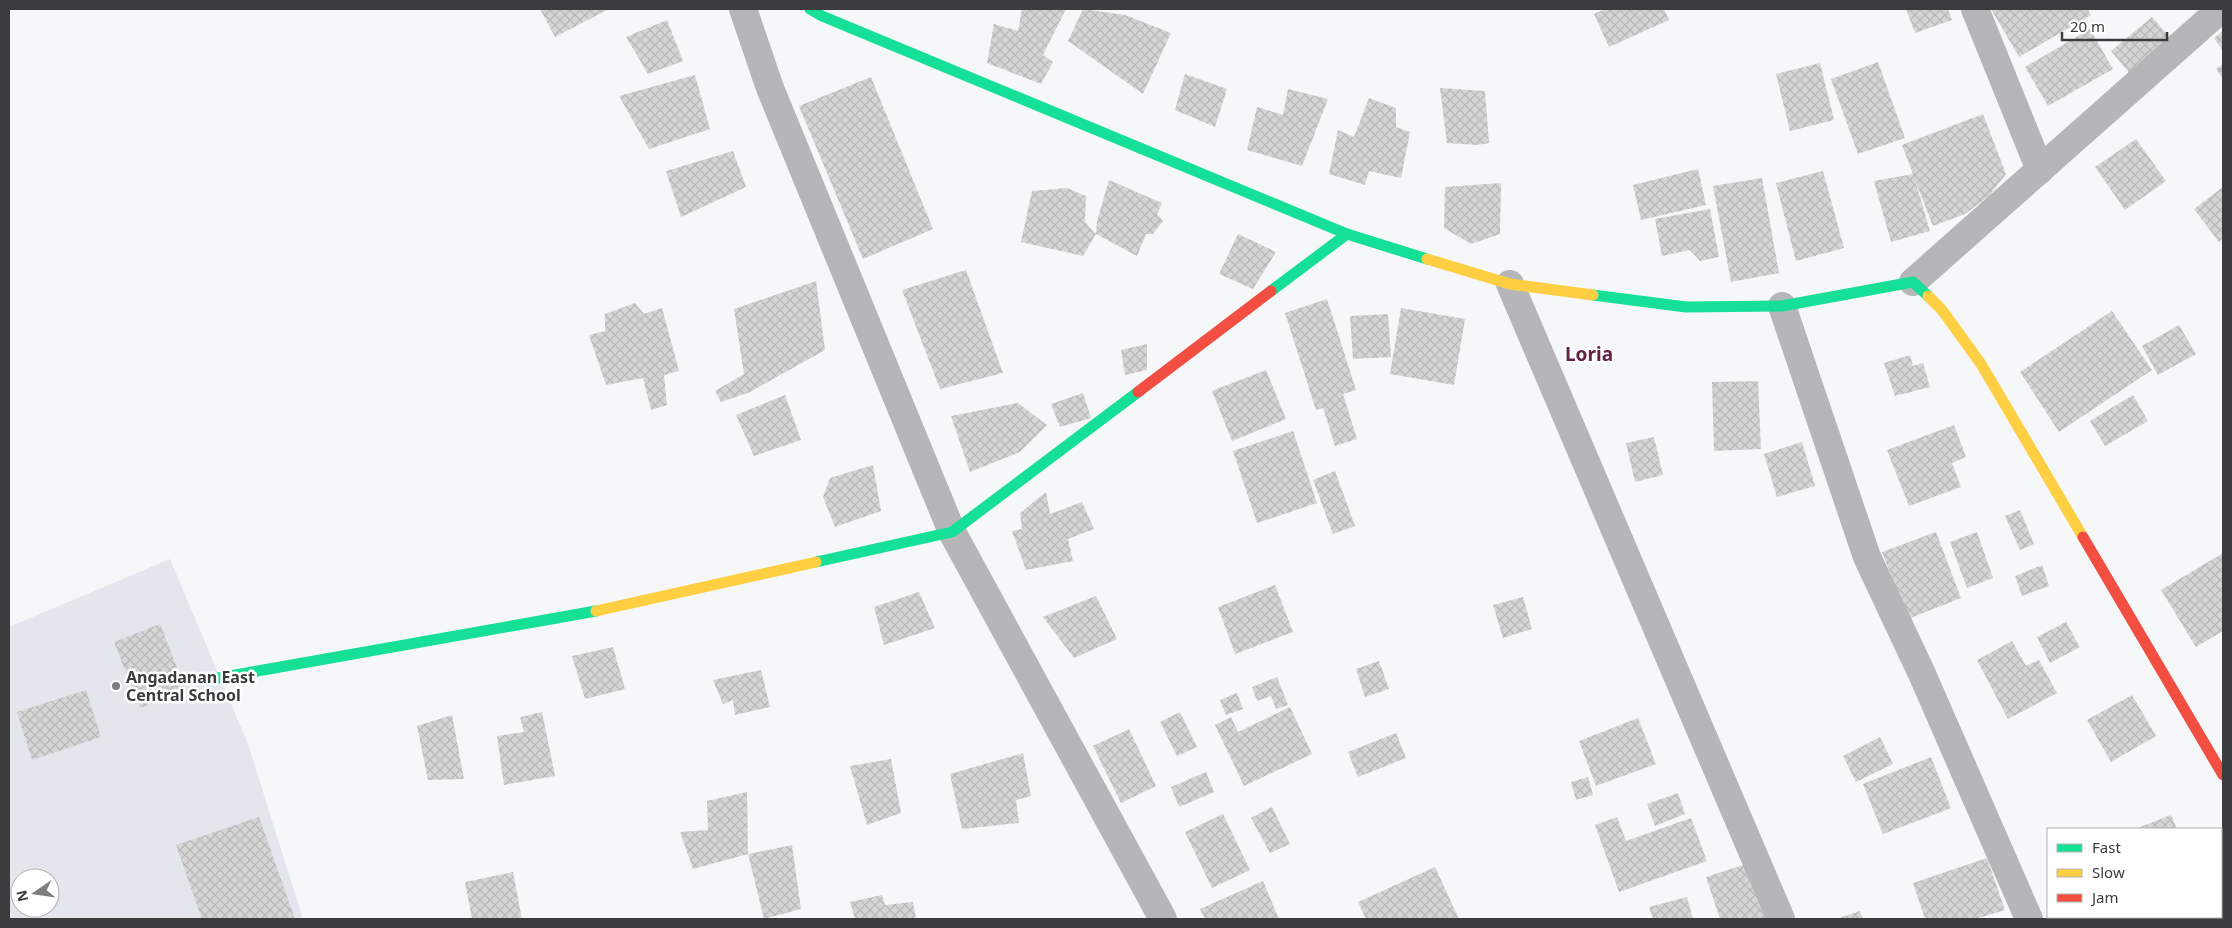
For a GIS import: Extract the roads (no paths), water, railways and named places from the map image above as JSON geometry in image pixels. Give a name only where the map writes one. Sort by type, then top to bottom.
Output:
[{"type":"street","points":[[743,9],[770,88],[952,532],[1163,919]]},
{"type":"street","points":[[810,9],[822,16],[1347,234],[1510,284],[1686,307],[1782,306],[1914,282],[2221,9]]},
{"type":"street","points":[[1975,9],[2040,170]]},
{"type":"street","points":[[207,680],[602,610],[952,532],[1347,234]]},
{"type":"street","points":[[1914,282],[1942,310],[1981,364],[2223,775]]},
{"type":"street","points":[[1510,284],[1781,919]]},
{"type":"street","points":[[1782,306],[1867,557],[1922,674],[2029,919]]},
{"type":"place","name":"Angadanan East Central School","points":[[116,686]]},
{"type":"district","name":"Loria","points":[[1589,354]]}]
